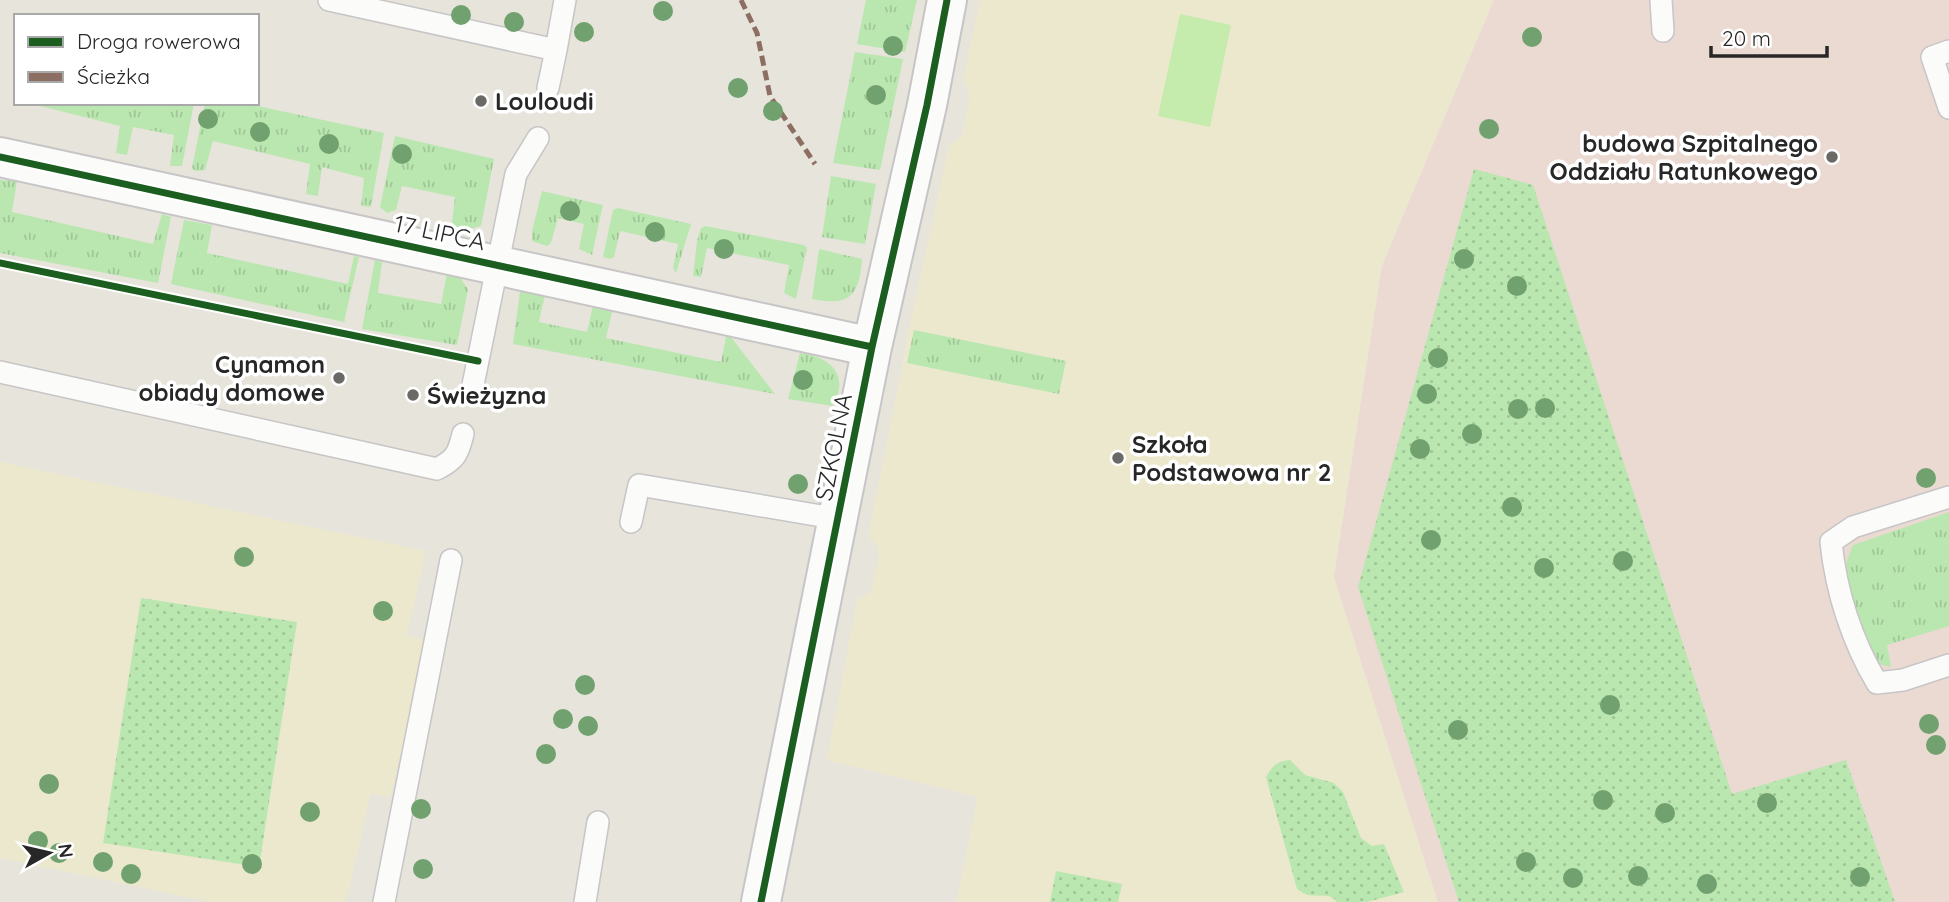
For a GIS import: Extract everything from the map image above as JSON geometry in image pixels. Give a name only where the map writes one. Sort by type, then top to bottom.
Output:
[{"type":"street","name":"SZKOLNA","points":[[761,902],[872,347],[927,105],[947,0]]},
{"type":"street","name":"17 LIPCA","points":[[0,156],[872,347]]},
{"type":"lane","points":[[329,0],[556,50]]},
{"type":"lane","points":[[548,88],[565,0]]},
{"type":"lane","points":[[1661,0],[1663,32]]},
{"type":"lane","points":[[1941,54],[1949,108]]},
{"type":"lane","points":[[473,385],[516,174],[538,138]]},
{"type":"lane","points":[[0,372],[437,469],[458,454],[463,434]]},
{"type":"lane","points":[[631,522],[639,485],[839,519]]},
{"type":"lane","points":[[1949,497],[1853,527],[1831,542],[1834,569],[1860,653],[1877,683],[1903,680],[1949,665]]},
{"type":"lane","points":[[384,902],[451,560]]},
{"type":"lane","points":[[585,902],[597,822]]},
{"type":"shaded area","name":"Szkoła Podstawowa nr 2","points":[[980,0],[1494,0],[1382,266],[1334,577],[1438,902],[956,902],[978,797],[827,760],[857,599],[870,593],[879,556],[876,543],[868,537],[949,145],[962,136],[970,95],[963,80]]},
{"type":"shaded area","points":[[1494,0],[1949,0],[1949,902],[1438,902],[1334,577],[1382,266]]},
{"type":"shaded area","points":[[0,462],[426,551],[407,635],[427,641],[390,798],[371,793],[346,902],[210,902],[0,858]]},
{"type":"green space","points":[[866,0],[917,0],[905,52],[857,44]]},
{"type":"green space","points":[[1180,14],[1231,25],[1210,127],[1158,116]]},
{"type":"green space","points":[[855,52],[903,59],[880,170],[833,163]]},
{"type":"green space","points":[[36,105],[194,105],[182,166],[170,166],[174,135],[133,127],[127,155],[116,153],[120,126]]},
{"type":"green space","points":[[205,105],[252,105],[384,133],[371,207],[361,206],[364,178],[322,167],[318,196],[306,194],[310,164],[213,141],[205,170],[195,171],[192,168]]},
{"type":"green space","points":[[395,136],[494,159],[481,226],[470,229],[456,228],[452,222],[455,197],[402,186],[396,210],[387,213],[380,207]]},
{"type":"green space","points":[[1474,169],[1533,185],[1732,794],[1846,760],[1895,902],[1459,902],[1358,587]]},
{"type":"green space","points":[[831,176],[876,184],[865,244],[822,237]]},
{"type":"green space","points":[[0,180],[17,181],[12,212],[153,244],[162,214],[171,217],[158,283],[0,253]]},
{"type":"green space","points":[[542,191],[603,205],[592,255],[579,249],[584,224],[558,218],[551,243],[547,246],[532,241]]},
{"type":"green space","points":[[618,208],[691,224],[676,273],[673,268],[678,244],[620,231],[614,257],[603,257],[613,210]]},
{"type":"green space","points":[[184,220],[212,225],[207,253],[348,284],[354,256],[359,257],[344,322],[171,284]]},
{"type":"green space","points":[[705,226],[804,245],[807,248],[796,299],[784,293],[789,265],[707,248],[701,277],[693,276],[697,241],[701,228]]},
{"type":"green space","points":[[819,249],[862,259],[858,282],[850,296],[836,301],[812,299]]},
{"type":"green space","points":[[375,260],[382,262],[378,293],[441,304],[447,273],[459,276],[468,289],[457,345],[362,329]]},
{"type":"green space","points":[[520,291],[545,295],[539,322],[587,332],[593,305],[613,308],[606,338],[721,362],[727,332],[775,394],[513,344]]},
{"type":"green space","points":[[914,330],[1066,361],[1059,394],[907,363]]},
{"type":"green space","points":[[800,353],[821,359],[834,369],[839,385],[833,406],[788,399]]},
{"type":"green space","points":[[1949,512],[1949,626],[1887,645],[1891,667],[1879,664],[1848,593],[1845,568],[1853,545]]},
{"type":"green space","points":[[141,598],[297,622],[259,867],[103,843]]},
{"type":"green space","points":[[1290,760],[1305,775],[1334,783],[1343,792],[1361,838],[1372,846],[1384,844],[1404,892],[1367,902],[1337,902],[1331,897],[1307,895],[1297,889],[1266,777],[1275,765]]},
{"type":"green space","points":[[1056,871],[1122,884],[1118,902],[1050,902]]},
{"type":"marked path","points":[[741,0],[757,33],[770,96],[815,164]]},
{"type":"cycle path","points":[[761,902],[872,347],[927,105],[947,0]]},
{"type":"cycle path","points":[[0,157],[872,347]]},
{"type":"cycle path","points":[[0,263],[478,361]]},
{"type":"place","name":"Louloudi","points":[[481,101]]},
{"type":"place","name":"budowa Szpitalnego Oddziału Ratunkowego","points":[[1832,157]]},
{"type":"place","name":"Cynamon obiady domowe","points":[[339,378]]},
{"type":"place","name":"Świeżyzna","points":[[413,395]]},
{"type":"place","name":"Szkoła Podstawowa nr 2","points":[[1118,458]]}]
